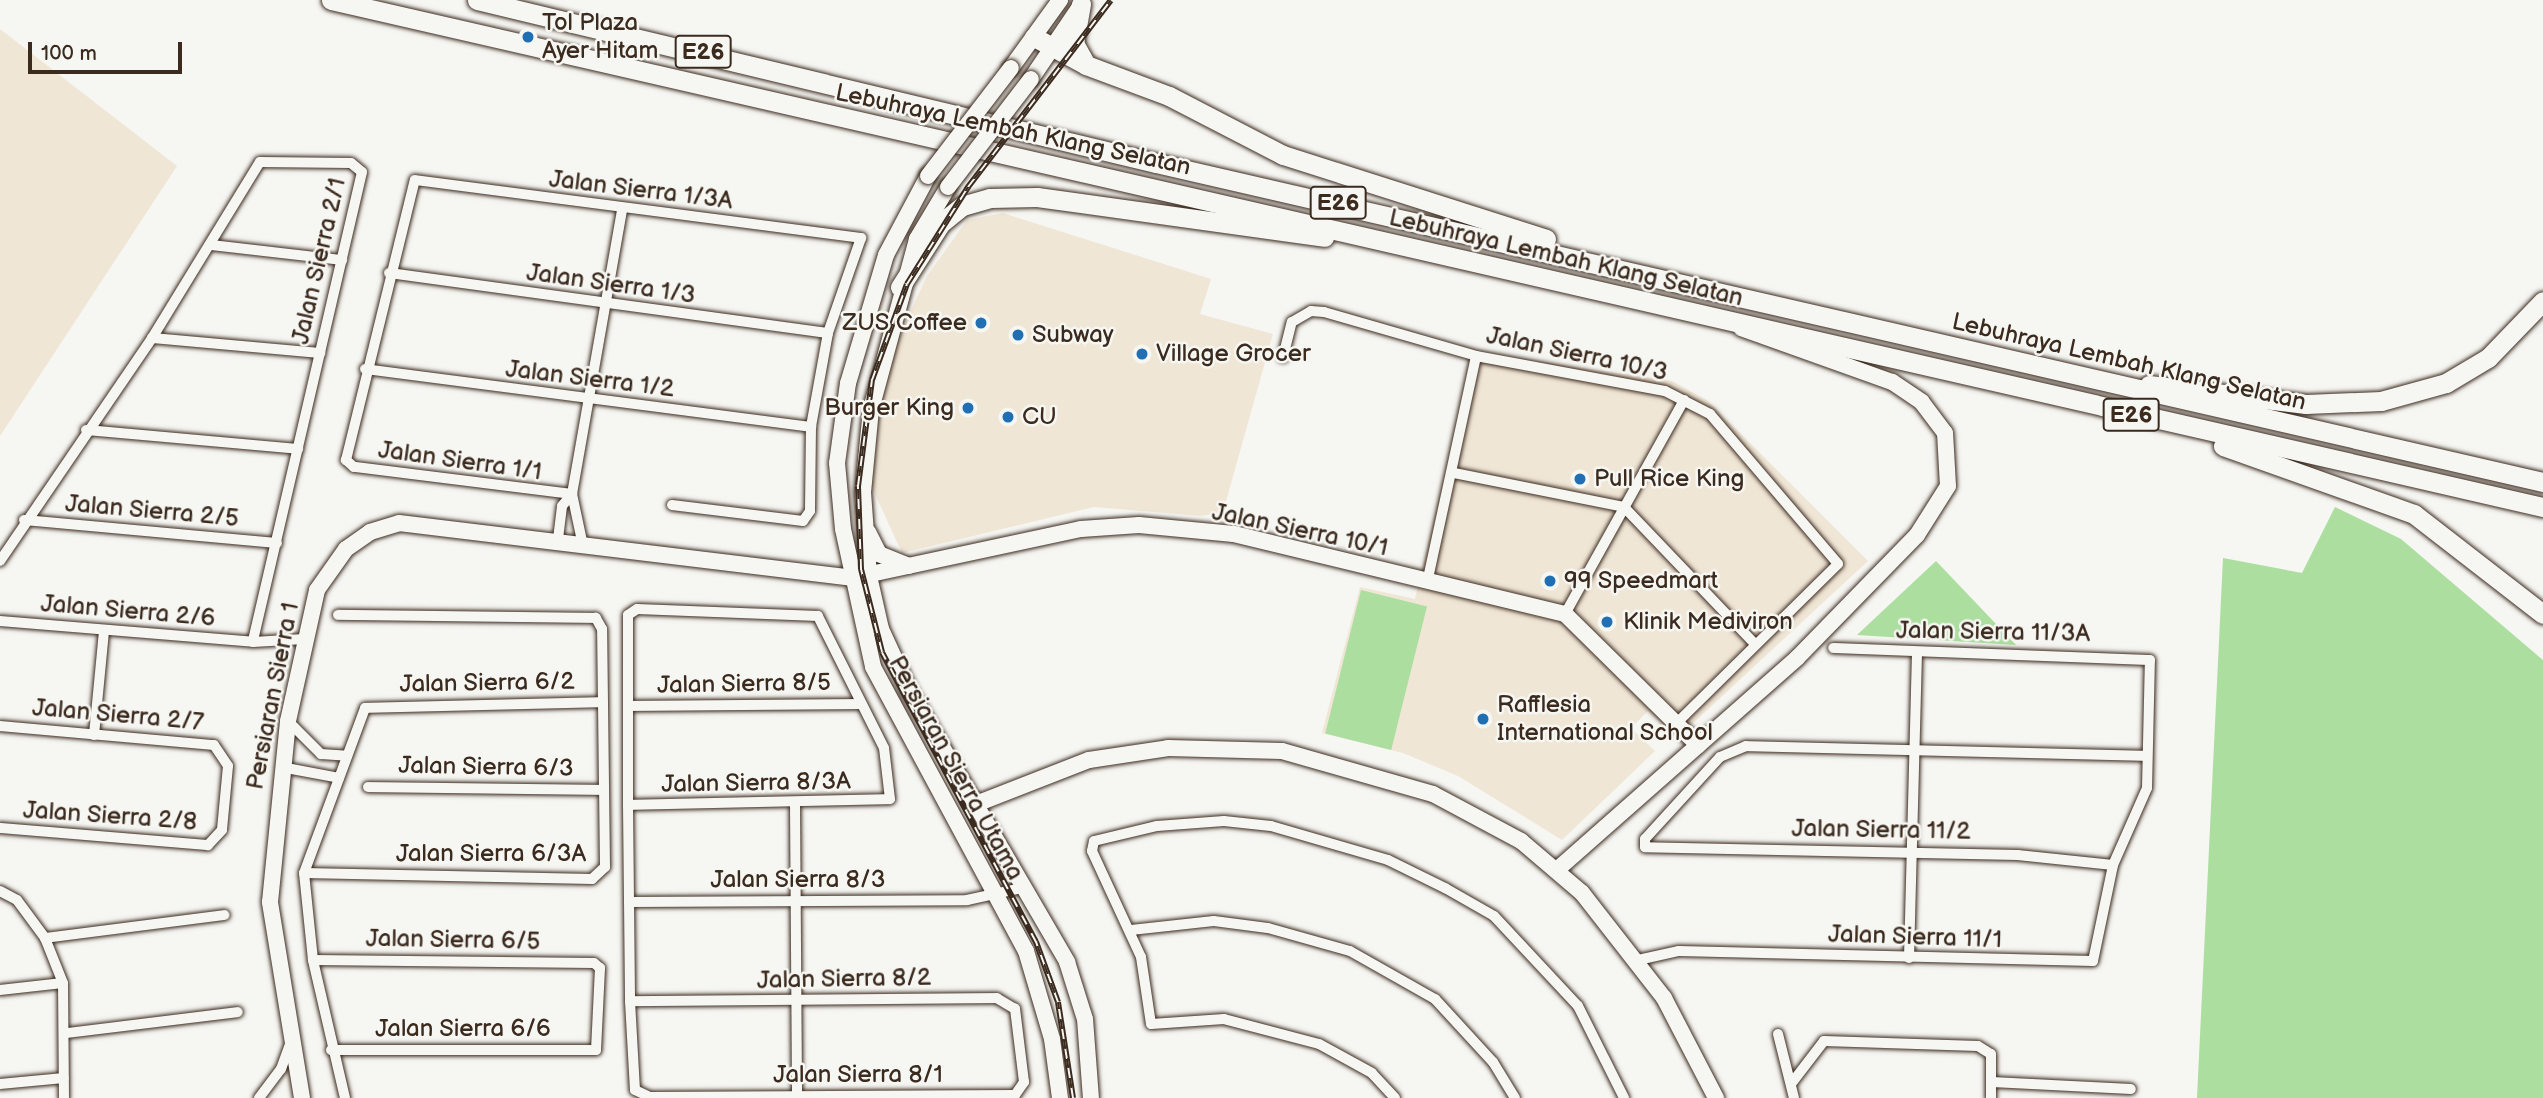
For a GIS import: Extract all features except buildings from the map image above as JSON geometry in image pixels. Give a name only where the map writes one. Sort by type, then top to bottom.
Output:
[{"type":"highway","name":"Lebuhraya Lembah Klang Selatan","points":[[331,0],[2543,508]]},
{"type":"highway","name":"Lebuhraya Lembah Klang Selatan","points":[[477,0],[2120,386],[2543,482]]},
{"type":"highway","points":[[1083,2],[1074,43],[1086,65]]},
{"type":"highway","points":[[1034,37],[1086,65],[1169,96],[1283,155],[1338,175],[1804,310]]},
{"type":"highway","points":[[900,288],[941,223],[962,206],[990,198],[1037,197],[1398,245]]},
{"type":"highway","points":[[2120,386],[2165,384],[2306,404],[2381,401],[2446,383],[2488,358],[2543,301]]},
{"type":"highway","points":[[2206,432],[2226,449],[2414,514],[2543,614]]},
{"type":"street","name":"Persiaran Sierra Utama","points":[[1060,0],[928,176],[886,255],[848,383],[837,463],[846,547],[873,667],[1000,895],[1037,982],[1060,1098]]},
{"type":"street","name":"Persiaran Sierra Utama","points":[[1083,2],[1055,47],[948,187],[917,239],[900,288],[866,436],[863,518],[869,576],[892,656],[1026,887],[1077,988],[1091,1098]]},
{"type":"street","name":"Jalan Sierra 2/1","points":[[0,561],[24,520],[152,338],[268,157],[351,163],[362,172],[253,642]]},
{"type":"street","name":"Jalan Sierra 1/3A","points":[[388,273],[415,180],[622,211],[861,238],[828,333]]},
{"type":"street","points":[[582,541],[572,494],[622,211]]},
{"type":"street","points":[[212,245],[342,260]]},
{"type":"street","points":[[365,369],[388,273]]},
{"type":"street","name":"Jalan Sierra 1/3","points":[[388,273],[605,306],[828,333]]},
{"type":"street","name":"Jalan Sierra 10/3","points":[[1283,357],[1292,322],[1311,311],[1324,312],[1476,356],[1684,400],[1710,414],[1838,564],[1755,645]]},
{"type":"street","points":[[1559,868],[1797,659],[1917,535],[1948,486],[1951,461],[1945,433],[1922,402],[1892,382],[1775,345],[1720,318]]},
{"type":"street","points":[[672,505],[803,521],[810,511],[811,427],[828,333]]},
{"type":"street","points":[[152,338],[320,353]]},
{"type":"street","points":[[1427,583],[1454,473],[1476,356]]},
{"type":"street","name":"Jalan Sierra 1/2","points":[[365,369],[588,401],[811,427]]},
{"type":"street","name":"Jalan Sierra 1/1","points":[[365,369],[346,460],[354,467],[572,494]]},
{"type":"street","points":[[1684,400],[1565,614],[1698,745]]},
{"type":"street","points":[[86,430],[298,449]]},
{"type":"street","points":[[1454,473],[1624,507],[1755,645],[1675,725]]},
{"type":"street","points":[[558,539],[562,506],[572,494]]},
{"type":"street","points":[[863,518],[879,554],[892,563],[918,565]]},
{"type":"street","name":"Jalan Sierra 2/5","points":[[24,520],[276,544]]},
{"type":"street","name":"Persiaran Sierra 1","points":[[303,1098],[291,1041],[270,901],[281,767],[304,639],[317,590],[346,549],[370,532],[399,523],[582,541],[852,578],[869,576]]},
{"type":"street","name":"Jalan Sierra 10/1","points":[[869,576],[1081,529],[1139,525],[1234,534],[1427,583],[1565,614]]},
{"type":"street","points":[[818,572],[846,547]]},
{"type":"street","points":[[650,1097],[635,1090],[630,1001],[628,615],[637,609],[803,610],[826,623],[859,704]]},
{"type":"street","name":"Jalan Sierra 6/3A","points":[[304,873],[592,879],[604,867],[602,629],[596,618],[338,615]]},
{"type":"street","name":"Jalan Sierra 2/6","points":[[0,621],[253,642],[304,639]]},
{"type":"street","points":[[94,735],[104,631]]},
{"type":"street","name":"Jalan Sierra 11/3A","points":[[1833,648],[2150,660],[2147,755]]},
{"type":"street","points":[[1909,958],[1908,851],[1917,652]]},
{"type":"street","name":"Jalan Sierra 6/2","points":[[347,756],[361,714],[372,705],[603,702]]},
{"type":"street","name":"Jalan Sierra 8/5","points":[[629,706],[859,704]]},
{"type":"street","name":"Jalan Sierra 8/3A","points":[[628,805],[884,803],[890,799],[891,773],[859,704]]},
{"type":"street","points":[[288,721],[321,754],[347,756],[304,873],[313,960],[331,1050],[345,1098]]},
{"type":"street","name":"Jalan Sierra 2/7","points":[[0,726],[214,745],[228,758]]},
{"type":"street","points":[[953,814],[1090,760],[1168,748],[1282,751],[1378,774],[1458,804],[1559,868],[1638,960],[1716,1098]]},
{"type":"street","name":"Jalan Sierra 11/2","points":[[1912,750],[1732,749],[1647,831],[1645,847],[1908,851],[2102,859],[2113,864]]},
{"type":"street","points":[[1912,750],[2147,755],[2143,803],[2113,864]]},
{"type":"street","name":"Jalan Sierra 2/8","points":[[0,828],[208,845],[222,830],[228,758]]},
{"type":"street","points":[[281,767],[340,778]]},
{"type":"street","name":"Jalan Sierra 6/3","points":[[368,787],[604,790]]},
{"type":"street","points":[[794,803],[797,1096]]},
{"type":"street","points":[[1395,1098],[1372,1073],[1319,1044],[1224,1019],[1155,1026],[1148,1018],[1131,930],[1092,851],[1099,838],[1224,821],[1271,826],[1388,860],[1494,916],[1527,949],[1578,1006],[1624,1098]]},
{"type":"street","name":"Jalan Sierra 11/1","points":[[1638,960],[1679,951],[2088,963],[2095,956],[2113,864]]},
{"type":"street","name":"Jalan Sierra 8/3","points":[[629,901],[967,900],[1000,895],[1026,887]]},
{"type":"street","points":[[0,891],[17,901],[45,938],[62,983],[67,1033],[64,1098]]},
{"type":"street","points":[[45,938],[225,915]]},
{"type":"street","points":[[1131,930],[1214,921],[1268,928],[1350,951],[1435,999],[1493,1062],[1515,1098]]},
{"type":"street","name":"Jalan Sierra 6/5","points":[[313,960],[594,963],[600,968],[596,1049]]},
{"type":"street","points":[[0,989],[62,983]]},
{"type":"street","name":"Jalan Sierra 8/2","points":[[630,1001],[997,998],[1015,1009],[1023,1048]]},
{"type":"street","points":[[67,1033],[238,1012]]},
{"type":"street","points":[[1778,1034],[1794,1098]]},
{"type":"street","points":[[259,1098],[273,1080],[291,1041]]},
{"type":"street","points":[[1791,1084],[1824,1041],[1986,1049],[1992,1098]]},
{"type":"street","name":"Jalan Sierra 8/1","points":[[650,1097],[1015,1095],[1024,1082],[1023,1048]]},
{"type":"street","name":"Jalan Sierra 6/6","points":[[331,1050],[596,1049]]},
{"type":"street","points":[[273,1080],[298,1075]]},
{"type":"street","points":[[0,1084],[64,1078]]},
{"type":"street","points":[[1992,1082],[2131,1088]]},
{"type":"shaded area","points":[[0,29],[177,166],[0,436]]},
{"type":"shaded area","points":[[1003,213],[1211,279],[1200,314],[1273,334],[1223,512],[1201,516],[1094,507],[902,553],[869,481],[870,429],[891,353],[927,276],[967,220]]},
{"type":"shaded area","points":[[1473,352],[1672,381],[1708,401],[1868,561],[1678,737],[1648,711],[1631,728],[1655,751],[1562,840],[1458,776],[1403,753],[1322,733],[1360,587],[1415,599]]},
{"type":"green space","points":[[2335,507],[2401,539],[2543,660],[2543,1098],[2197,1098],[2223,558],[2302,573]]},
{"type":"green space","points":[[1936,561],[2016,645],[1857,635]]},
{"type":"green space","points":[[1361,590],[1427,606],[1391,750],[1325,734]]},
{"type":"railway","points":[[1073,1098],[1058,1002],[1036,942],[882,652],[861,569],[858,486],[872,380],[907,284],[968,187],[1111,0]]},
{"type":"place","name":"Tol Plaza Ayer Hitam","points":[[528,37]]},
{"type":"place","name":"ZUS Coffee","points":[[981,323]]},
{"type":"place","name":"Subway","points":[[1018,335]]},
{"type":"place","name":"Village Grocer","points":[[1142,354]]},
{"type":"place","name":"Burger King","points":[[968,408]]},
{"type":"place","name":"CU","points":[[1008,417]]},
{"type":"place","name":"Pull Rice King","points":[[1580,479]]},
{"type":"place","name":"99 Speedmart","points":[[1550,581]]},
{"type":"place","name":"Klinik Mediviron","points":[[1607,622]]},
{"type":"place","name":"Rafflesia International School","points":[[1483,719]]}]
